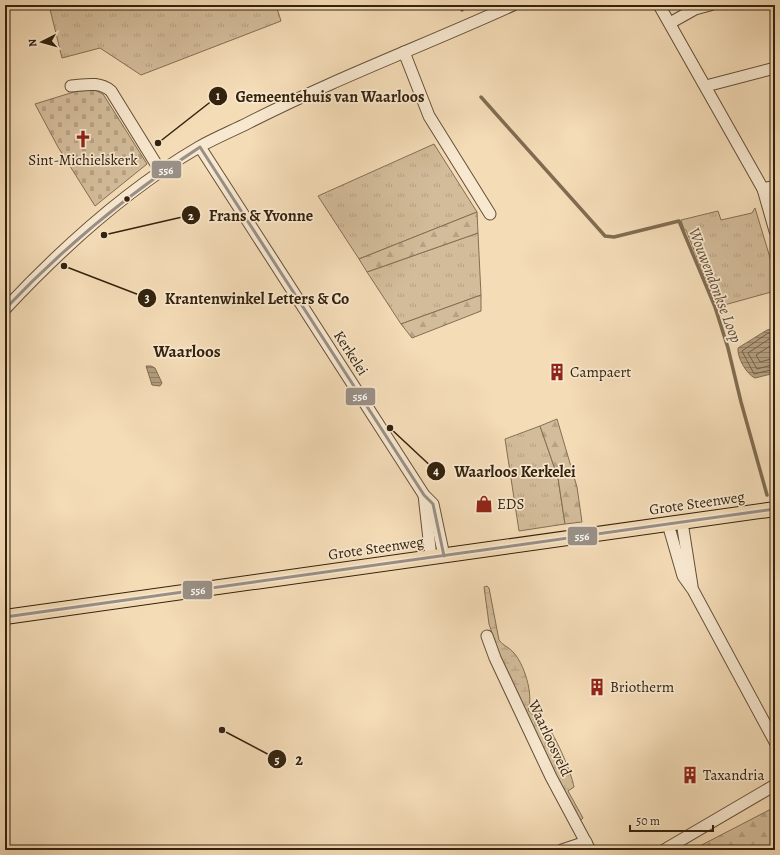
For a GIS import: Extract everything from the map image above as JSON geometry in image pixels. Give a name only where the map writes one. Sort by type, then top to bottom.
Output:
[{"type":"main road","name":"Grote Steenweg","points":[[5,617],[775,509]]},
{"type":"street","points":[[5,309],[40,272],[72,242],[160,172],[200,147],[285,104],[513,5]]},
{"type":"street","points":[[659,5],[763,189],[775,231]]},
{"type":"street","points":[[670,23],[695,9],[710,5]]},
{"type":"street","points":[[404,52],[429,116],[490,214]]},
{"type":"street","points":[[706,86],[775,68]]},
{"type":"street","points":[[71,86],[97,84],[105,86],[111,91],[160,172]]},
{"type":"street","name":"Kerkelei","points":[[200,147],[424,495],[433,504],[438,557]]},
{"type":"street","points":[[763,189],[775,186]]},
{"type":"street","points":[[682,522],[693,590]]},
{"type":"street","points":[[668,524],[683,576],[693,590],[775,742]]},
{"type":"street","name":"Waarloosveld","points":[[488,636],[495,658],[551,777],[588,846]]},
{"type":"street","points":[[664,850],[775,785]]},
{"type":"street","points":[[562,850],[588,846]]},
{"type":"green space","points":[[49,5],[276,5],[281,21],[141,75],[100,48],[62,58]]},
{"type":"green space","points":[[95,90],[103,94],[147,164],[95,206],[58,147],[35,104],[77,91]]},
{"type":"green space","points":[[434,144],[477,212],[359,259],[318,196]]},
{"type":"green space","points":[[755,208],[775,274],[775,291],[717,307],[681,220],[718,211],[721,220],[752,213]]},
{"type":"green space","points":[[477,212],[478,233],[367,272],[359,259]]},
{"type":"green space","points":[[478,233],[481,295],[401,324],[367,272]]},
{"type":"green space","points":[[481,295],[481,311],[412,338],[401,324]]},
{"type":"green space","points":[[557,419],[577,487],[582,522],[565,524],[558,478],[540,426]]},
{"type":"green space","points":[[540,426],[558,478],[565,524],[519,531],[505,439]]},
{"type":"green space","points":[[487,586],[489,588],[499,640],[517,657],[527,680],[530,696],[528,710],[543,721],[552,733],[570,772],[574,787],[568,791],[583,818],[580,821],[563,791],[500,657],[489,624],[484,587]]},
{"type":"green space","points":[[775,807],[775,850],[762,850],[760,845],[749,850],[692,850]]},
{"type":"water","points":[[771,329],[775,333],[775,373],[755,378],[748,373],[743,365],[739,356],[738,348]]},
{"type":"water","points":[[146,366],[155,368],[162,383],[160,386],[152,385]]},
{"type":"waterway","name":"Wouwendonkse Loop","points":[[461,5],[462,10]]},
{"type":"waterway","name":"Wouwendonkse Loop","points":[[481,97],[605,236],[614,237],[679,221],[715,307],[728,348],[741,402],[767,495]]},
{"type":"transit line","name":"556","points":[[5,309],[50,264],[98,222],[147,183],[200,147],[424,495],[433,504],[444,556]]},
{"type":"transit line","name":"556","points":[[5,617],[775,509]]},
{"type":"place","name":"Sint-Michielskerk","points":[[83,139]]},
{"type":"place","name":"Gemeentehuis van Waarloos","points":[[158,143]]},
{"type":"place","name":"Frans & Yvonne","points":[[104,235]]},
{"type":"place","name":"Krantenwinkel Letters & Co","points":[[64,266]]},
{"type":"place","name":"Campaert","points":[[557,372]]},
{"type":"place","name":"Waarloos Kerkelei","points":[[390,428]]},
{"type":"place","name":"EDS","points":[[484,504]]},
{"type":"place","name":"Briotherm","points":[[597,687]]},
{"type":"place","name":"2","points":[[222,730]]},
{"type":"place","name":"Taxandria","points":[[690,775]]},
{"type":"district","name":"Waarloos","points":[[187,351]]}]
